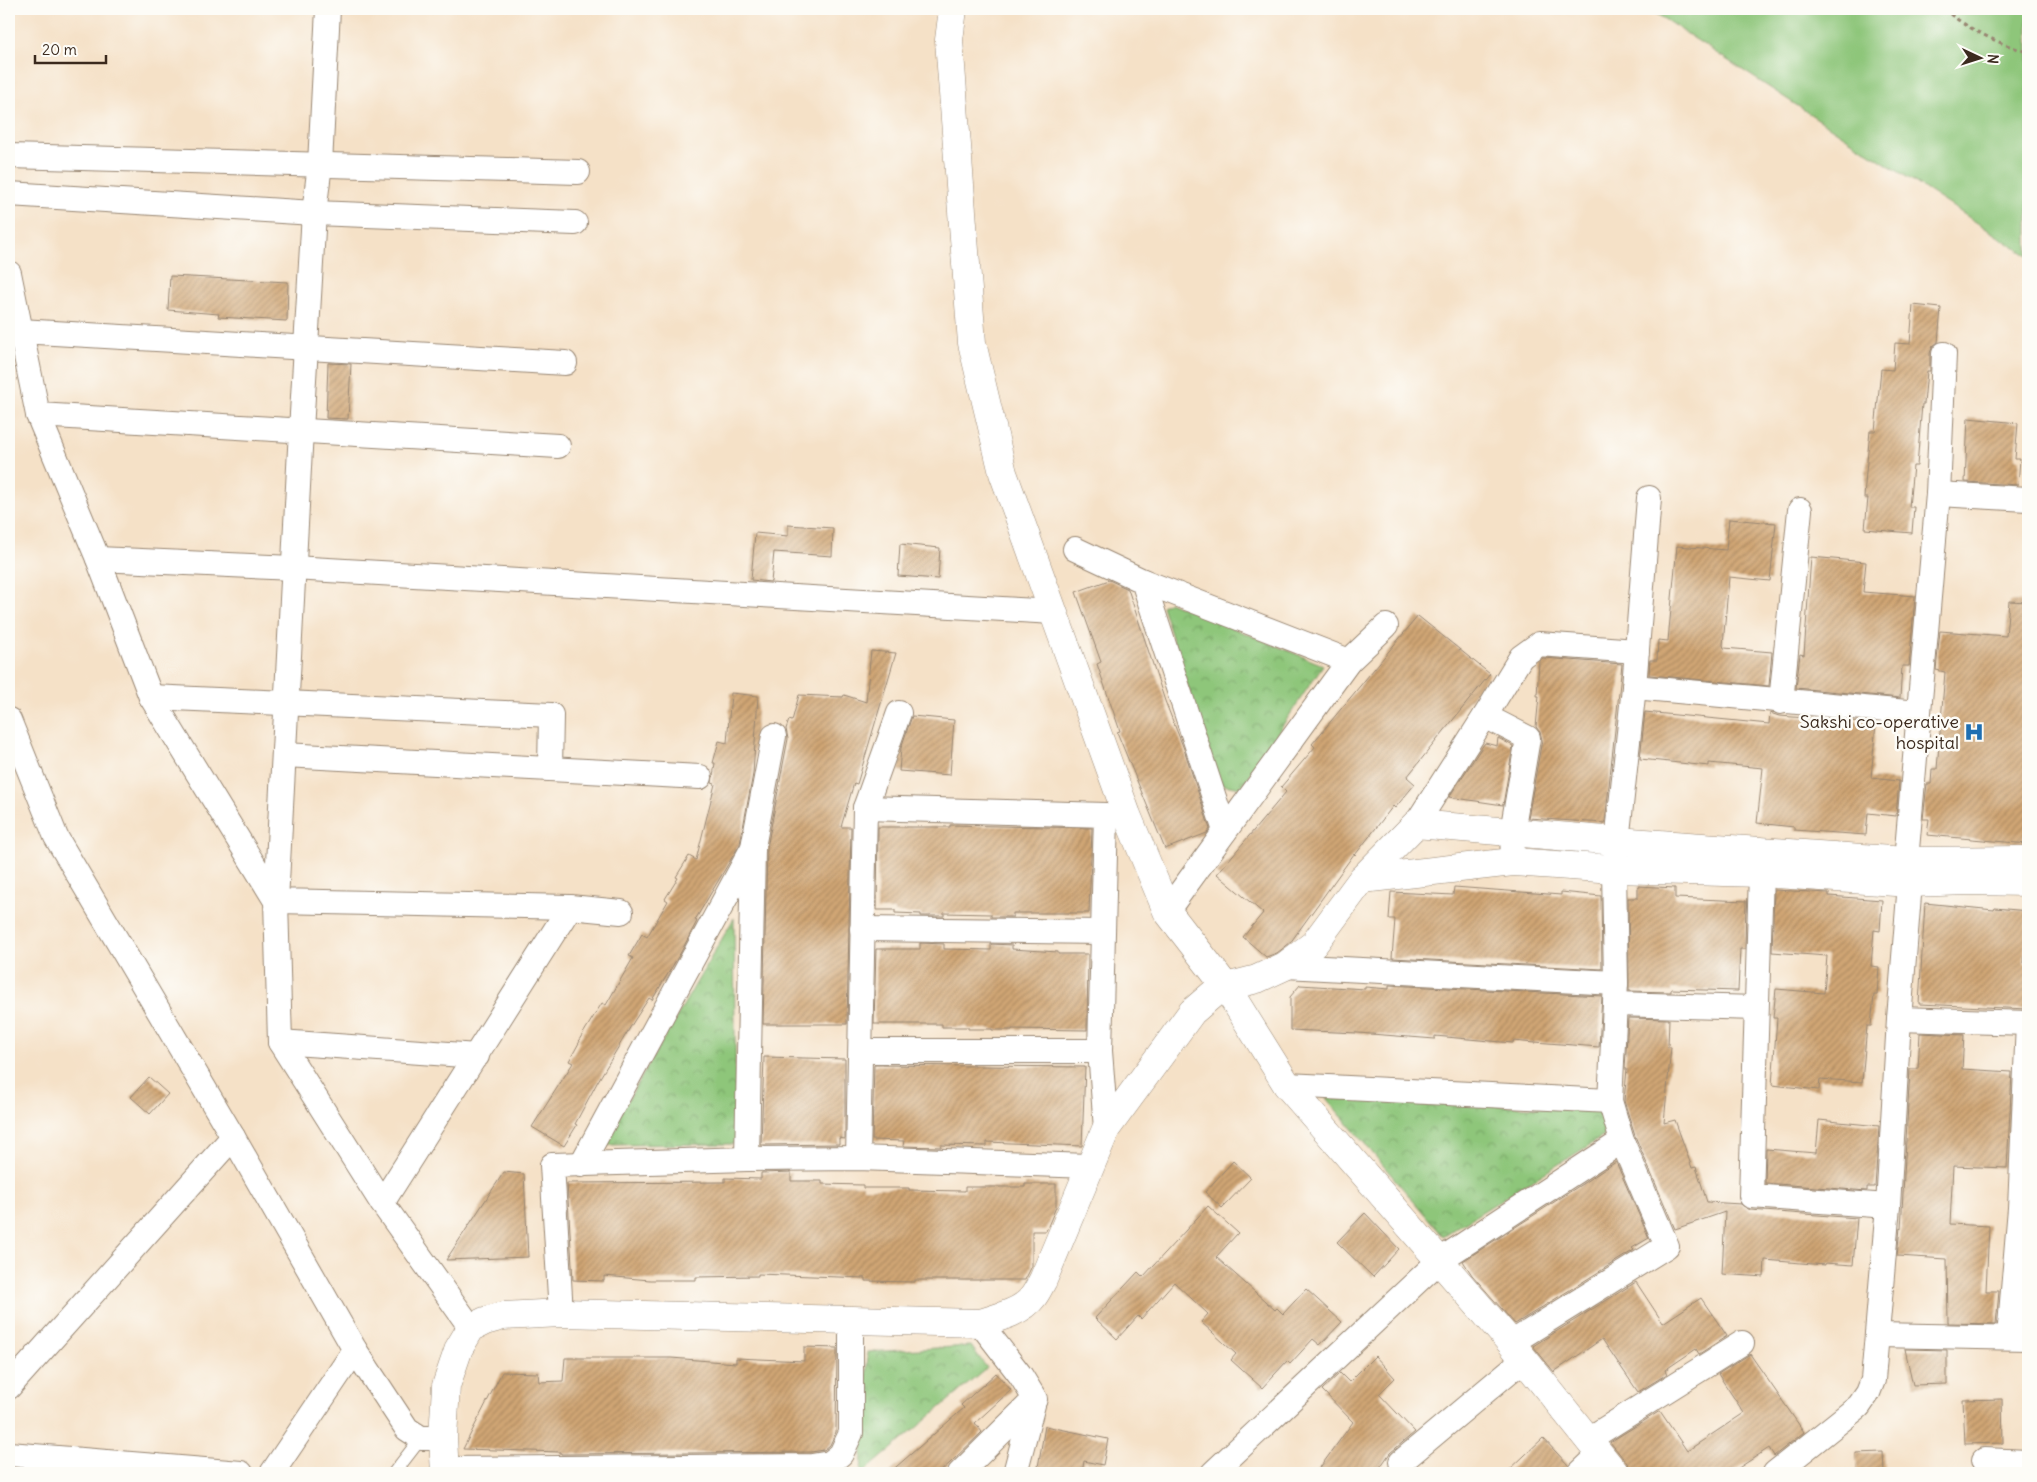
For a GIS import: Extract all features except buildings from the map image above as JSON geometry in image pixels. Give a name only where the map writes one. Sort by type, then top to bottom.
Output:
[{"type":"street","points":[[328,9],[320,164],[314,213],[301,430],[276,901],[280,1042],[382,1203],[471,1328]]},
{"type":"street","points":[[953,9],[949,40],[972,343],[1003,473],[1054,612],[1116,815],[1167,911],[1226,987],[1287,1085],[1440,1260],[1602,1455]]},
{"type":"street","points":[[9,156],[578,172]]},
{"type":"street","points":[[9,194],[314,213],[575,223]]},
{"type":"street","points":[[9,273],[38,415],[98,559],[151,698],[276,901]]},
{"type":"street","points":[[20,331],[565,363]]},
{"type":"street","points":[[1775,1473],[1843,1420],[1863,1400],[1873,1380],[1888,1206],[1918,713],[1938,494],[1944,354]]},
{"type":"street","points":[[38,415],[558,446]]},
{"type":"street","points":[[1938,494],[2028,499]]},
{"type":"street","points":[[1401,1462],[1517,1351],[1667,1246],[1622,1142],[1610,1101],[1616,993],[1614,869],[1634,687],[1649,498]]},
{"type":"street","points":[[1781,702],[1800,510]]},
{"type":"street","points":[[1075,549],[1143,581],[1349,661]]},
{"type":"street","points":[[98,559],[293,568],[1054,612]]},
{"type":"street","points":[[1143,581],[1225,831]]},
{"type":"street","points":[[1167,911],[1349,661],[1386,626]]},
{"type":"street","points":[[850,1320],[851,1433],[841,1454],[830,1463],[812,1466],[445,1471],[432,1438],[446,1386],[459,1348],[471,1328],[485,1320],[503,1316],[561,1313],[980,1323],[1000,1317],[1020,1307],[1033,1298],[1044,1280],[1089,1166],[1106,1129],[1192,1012],[1214,993],[1226,987],[1257,979],[1285,966],[1314,944],[1362,878],[1416,824],[1521,657],[1539,644],[1637,651]]},
{"type":"street","points":[[1634,687],[1781,702],[1918,713]]},
{"type":"street","points":[[151,698],[551,715],[550,769]]},
{"type":"street","points":[[858,1158],[865,808],[899,713]]},
{"type":"street","points":[[1485,716],[1528,738],[1512,832],[1513,862]]},
{"type":"street","points":[[9,720],[56,837],[233,1137],[355,1350],[407,1429],[432,1438]]},
{"type":"street","points":[[747,1159],[753,847],[774,736]]},
{"type":"street","points":[[284,755],[700,777]]},
{"type":"street","points":[[865,808],[1116,815]]},
{"type":"street","points":[[1106,1129],[1100,1051],[1102,932],[1116,815]]},
{"type":"street","points":[[1416,824],[1616,841],[1908,872],[1968,881],[2028,882]]},
{"type":"street","points":[[581,1165],[753,847]]},
{"type":"street","points":[[1362,878],[1513,862],[1614,869],[1908,872],[2028,860]]},
{"type":"street","points":[[1761,872],[1751,1196],[1888,1206]]},
{"type":"street","points":[[276,901],[570,907],[621,912]]},
{"type":"street","points":[[382,1203],[570,907]]},
{"type":"street","points":[[862,930],[1102,932]]},
{"type":"street","points":[[1285,966],[1616,993],[1756,1008]]},
{"type":"street","points":[[1877,1335],[2019,1338],[2028,1023],[1899,1019]]},
{"type":"street","points":[[280,1042],[477,1056]]},
{"type":"street","points":[[861,1051],[1100,1051]]},
{"type":"street","points":[[1287,1085],[1610,1101]]},
{"type":"street","points":[[9,1387],[233,1137]]},
{"type":"street","points":[[1213,1473],[1440,1260],[1622,1142]]},
{"type":"street","points":[[561,1313],[552,1165],[747,1159],[858,1158],[1089,1166]]},
{"type":"street","points":[[980,1323],[1035,1399],[1015,1473]]},
{"type":"street","points":[[1580,1473],[1742,1343]]},
{"type":"street","points":[[272,1473],[355,1350]]},
{"type":"street","points":[[960,1473],[1035,1399]]},
{"type":"street","points":[[9,1454],[241,1473]]},
{"type":"street","points":[[1984,1460],[2028,1462]]},
{"type":"lane","points":[[394,1473],[432,1438]]},
{"type":"path","points":[[1944,9],[1952,16],[2005,46],[2028,52]]},
{"type":"green space","points":[[1649,9],[2028,9],[2028,256]]},
{"type":"green space","points":[[1169,602],[1323,665],[1241,788],[1219,784],[1162,606]]},
{"type":"green space","points":[[734,918],[736,1144],[602,1145]]},
{"type":"green space","points":[[1326,1098],[1603,1110],[1609,1133],[1443,1236]]},
{"type":"green space","points":[[971,1346],[987,1368],[861,1473],[868,1352]]},
{"type":"place","name":"Sakshi co-operative hospital","points":[[1974,732]]}]
